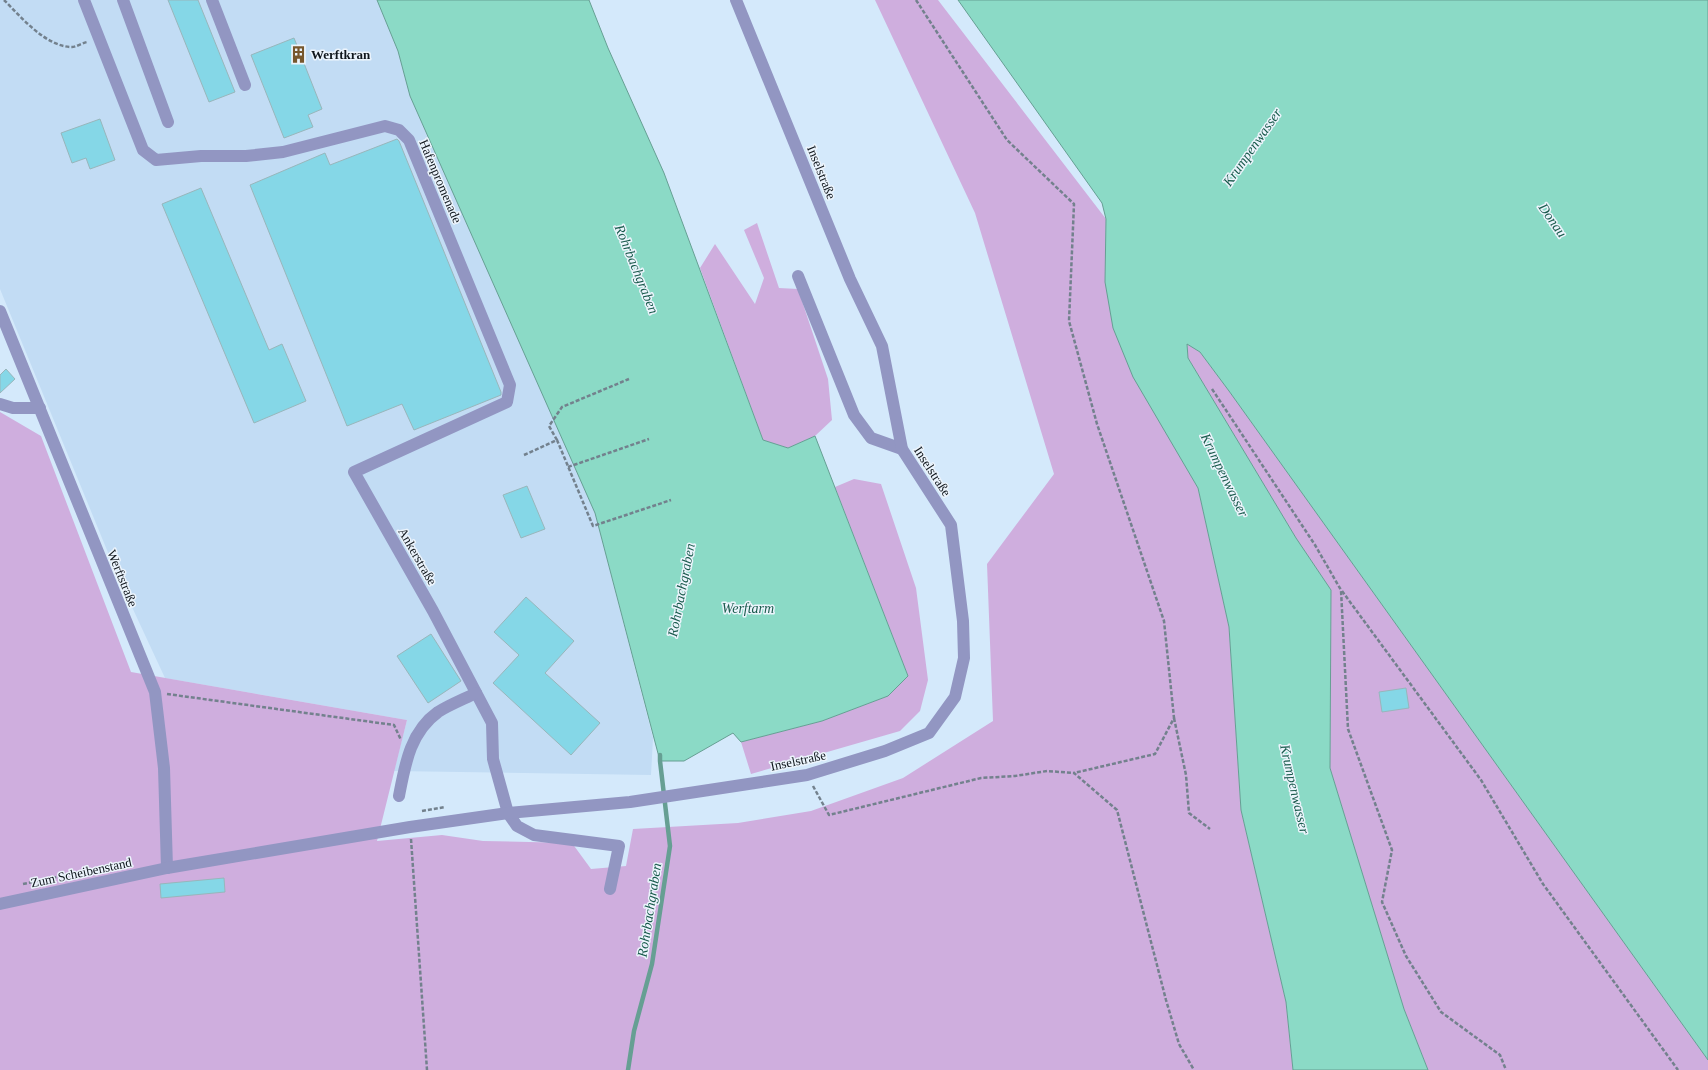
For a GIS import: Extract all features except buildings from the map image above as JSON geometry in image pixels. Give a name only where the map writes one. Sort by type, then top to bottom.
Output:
[{"type":"street","points":[[84,0],[98,38]]},
{"type":"street","points":[[123,0],[168,122]]},
{"type":"street","points":[[212,0],[245,85]]},
{"type":"street","name":"Inselstraße","points":[[508,813],[630,802],[807,775],[885,751],[929,733],[954,697],[964,658],[963,621],[951,525],[902,449],[882,346],[850,279],[736,0]]},
{"type":"street","name":"Hafenpromenade","points":[[98,38],[143,150],[156,160],[201,156],[246,156],[283,152],[385,126],[399,130],[409,140],[510,385],[507,402]]},
{"type":"street","points":[[798,276],[854,415],[871,438],[902,449]]},
{"type":"street","name":"Werftstraße","points":[[0,311],[155,692],[164,768],[167,868]]},
{"type":"street","name":"Ankerstraße","points":[[507,402],[354,472],[433,611],[492,723],[493,759],[508,813]]},
{"type":"street","points":[[0,404],[13,408],[40,408]]},
{"type":"street","points":[[399,796],[408,754],[420,728],[438,712],[476,693]]},
{"type":"street","points":[[508,813],[517,826],[534,836],[619,846],[610,889]]},
{"type":"street","name":"Zum Scheibenstand","points":[[0,904],[167,868],[410,827],[508,813]]},
{"type":"path","points":[[4,0],[31,26],[50,41],[72,47],[98,38]]},
{"type":"path","points":[[916,0],[1007,140],[1074,204],[1069,321],[1097,424],[1164,621],[1174,718],[1186,775],[1189,813],[1210,829]]},
{"type":"path","points":[[629,379],[562,407],[549,426],[557,440],[593,526],[671,500]]},
{"type":"path","points":[[1212,389],[1315,545],[1341,590],[1481,780],[1543,884],[1678,1070]]},
{"type":"path","points":[[568,467],[649,439]]},
{"type":"path","points":[[524,455],[557,440]]},
{"type":"path","points":[[1341,590],[1348,729],[1392,850],[1382,902],[1406,956],[1441,1012],[1500,1055],[1506,1070]]},
{"type":"path","points":[[155,692],[394,725],[408,754]]},
{"type":"path","points":[[807,775],[829,815],[981,778],[1015,776],[1047,771],[1074,773],[1154,754],[1174,718]]},
{"type":"path","points":[[1074,773],[1117,810],[1166,1000],[1179,1044],[1194,1070]]},
{"type":"path","points":[[410,827],[427,1070]]},
{"type":"shaded area","points":[[0,0],[377,0],[398,51],[410,96],[595,513],[653,738],[651,775],[394,771],[407,720],[165,678],[118,577],[0,289]]},
{"type":"shaded area","points":[[875,0],[938,0],[1106,219],[1105,282],[1135,378],[1198,488],[1229,627],[1241,810],[1286,1002],[1293,1070],[0,1070],[0,412],[41,436],[131,672],[407,720],[377,841],[442,835],[483,841],[572,843],[591,869],[626,866],[633,829],[738,823],[811,811],[903,778],[993,721],[987,564],[1054,474],[975,213]]},
{"type":"shaded area","points":[[757,223],[779,288],[798,289],[828,379],[832,420],[815,436],[788,448],[763,440],[700,268],[715,244],[755,304],[764,278],[744,230]]},
{"type":"shaded area","points":[[1187,343],[1200,352],[1229,391],[1708,1060],[1708,1070],[1428,1070],[1404,1009],[1330,768],[1331,590],[1296,538],[1188,358]]},
{"type":"shaded area","points":[[854,479],[881,484],[916,588],[928,680],[920,711],[900,731],[751,774],[741,742],[822,721],[888,696],[908,676],[835,487]]},
{"type":"water","name":"Werftarm","points":[[377,0],[589,0],[608,48],[664,173],[763,440],[788,448],[815,436],[908,676],[888,696],[822,721],[741,742],[733,733],[684,761],[660,761],[595,513],[410,96],[398,51]]},
{"type":"water","points":[[958,0],[1708,0],[1708,1060],[1229,391],[1200,352],[1187,344],[1188,358],[1296,538],[1331,590],[1330,768],[1404,1009],[1428,1070],[1293,1070],[1286,1002],[1241,810],[1229,627],[1198,488],[1133,377],[1113,328],[1105,282],[1106,219],[1102,203]]},
{"type":"waterway","name":"Rohrbachgraben","points":[[628,1070],[634,1031],[652,964],[670,846],[660,755]]},
{"type":"place","name":"Werftkran","points":[[298,54]]},
{"type":"water label","name":"Krumpenwasser","points":[[1252,147]]},
{"type":"water label","name":"Donau","points":[[1553,220]]},
{"type":"water label","name":"Krumpenwasser","points":[[1225,475]]},
{"type":"water label","name":"Krumpenwasser","points":[[1295,789]]}]
